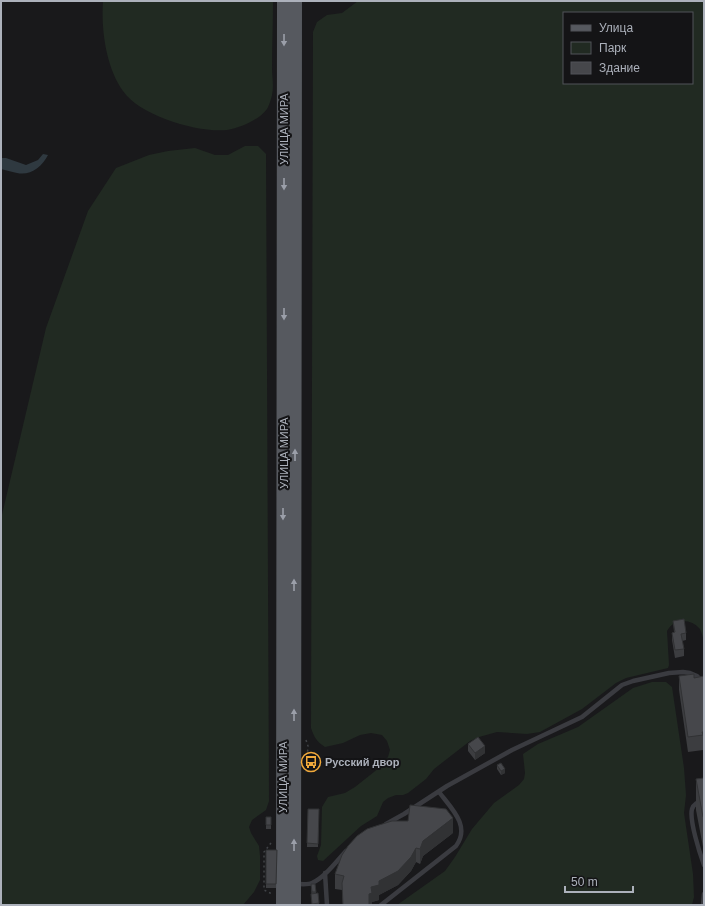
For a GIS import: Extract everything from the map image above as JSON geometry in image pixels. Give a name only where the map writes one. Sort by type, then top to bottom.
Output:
[{"type":"main road","name":"УЛИЦА МИРА","points":[[284,1],[289,884],[294,905]]},
{"type":"main road","name":"УЛИЦА МИРА","points":[[283,905],[289,884],[295,1]]},
{"type":"lane","points":[[381,827],[512,750],[582,717],[622,685],[669,673],[683,672],[697,676],[704,684]]},
{"type":"lane","points":[[381,905],[456,846],[460,840],[462,836],[462,829],[460,822],[439,792]]},
{"type":"lane","points":[[704,800],[696,803],[692,809],[698,849],[704,865]]},
{"type":"lane","points":[[289,884],[312,883],[325,873],[352,846]]},
{"type":"lane","points":[[325,873],[327,905]]},
{"type":"lane","points":[[703,905],[704,894]]},
{"type":"green space","points":[[103,1],[273,1],[273,88],[267,109],[259,117],[243,125],[227,130],[215,130],[186,126],[170,121],[142,108],[131,100],[123,91],[112,71],[104,36]]},
{"type":"green space","points":[[358,1],[704,1],[704,642],[700,629],[696,625],[687,621],[678,622],[667,631],[668,668],[626,678],[616,683],[582,709],[540,732],[527,734],[497,732],[470,741],[434,769],[426,779],[408,793],[396,795],[383,802],[377,816],[361,826],[323,861],[318,860],[317,856],[321,845],[322,807],[328,797],[345,793],[355,787],[379,768],[388,757],[390,750],[387,741],[382,735],[371,733],[360,735],[343,743],[325,747],[316,739],[311,728],[313,32],[317,22],[327,15],[342,13]]},
{"type":"green space","points":[[245,146],[258,146],[266,154],[269,801],[266,810],[252,820],[249,827],[259,846],[260,880],[254,892],[243,905],[1,905],[1,519],[46,328],[88,211],[116,168],[149,155],[168,151],[195,148],[215,155],[228,155]]},
{"type":"green space","points":[[652,682],[666,682],[672,687],[684,768],[686,795],[684,813],[693,874],[694,897],[692,905],[397,905],[445,871],[472,829],[494,803],[519,785],[524,779],[525,773],[523,754],[538,744],[578,727],[633,688]]},
{"type":"shaded area","points":[[43,154],[48,155],[39,167],[31,172],[22,174],[1,169],[1,158],[6,158],[26,165],[38,160]]},
{"type":"building","points":[[684,619],[686,633],[681,634],[684,649],[675,650],[672,633],[675,632],[673,621]]},
{"type":"building","points":[[694,674],[694,678],[704,676],[704,732],[702,732],[703,735],[688,737],[679,676]]},
{"type":"building","points":[[478,737],[485,746],[475,753],[468,744]]},
{"type":"building","points":[[309,754],[314,754],[314,762],[309,762]]},
{"type":"building","points":[[501,763],[505,769],[501,771],[497,765]]},
{"type":"building","points":[[704,778],[704,817],[703,817],[696,779]]},
{"type":"building","points":[[410,805],[446,809],[453,818],[423,841],[420,849],[416,848],[411,857],[398,871],[379,881],[379,885],[371,887],[372,893],[369,894],[369,905],[343,905],[342,883],[344,876],[335,874],[342,855],[348,846],[357,836],[367,829],[392,821],[408,821]]},
{"type":"building","points":[[308,809],[319,809],[318,844],[307,843]]},
{"type":"building","points":[[266,817],[271,817],[271,825],[266,825]]},
{"type":"building","points":[[266,850],[277,850],[276,884],[266,884]]},
{"type":"building","points":[[311,884],[315,884],[316,892],[312,892]]},
{"type":"building","points":[[318,893],[319,903],[312,904],[311,894]]},
{"type":"place","name":"Русский двор","points":[[311,762]]}]
